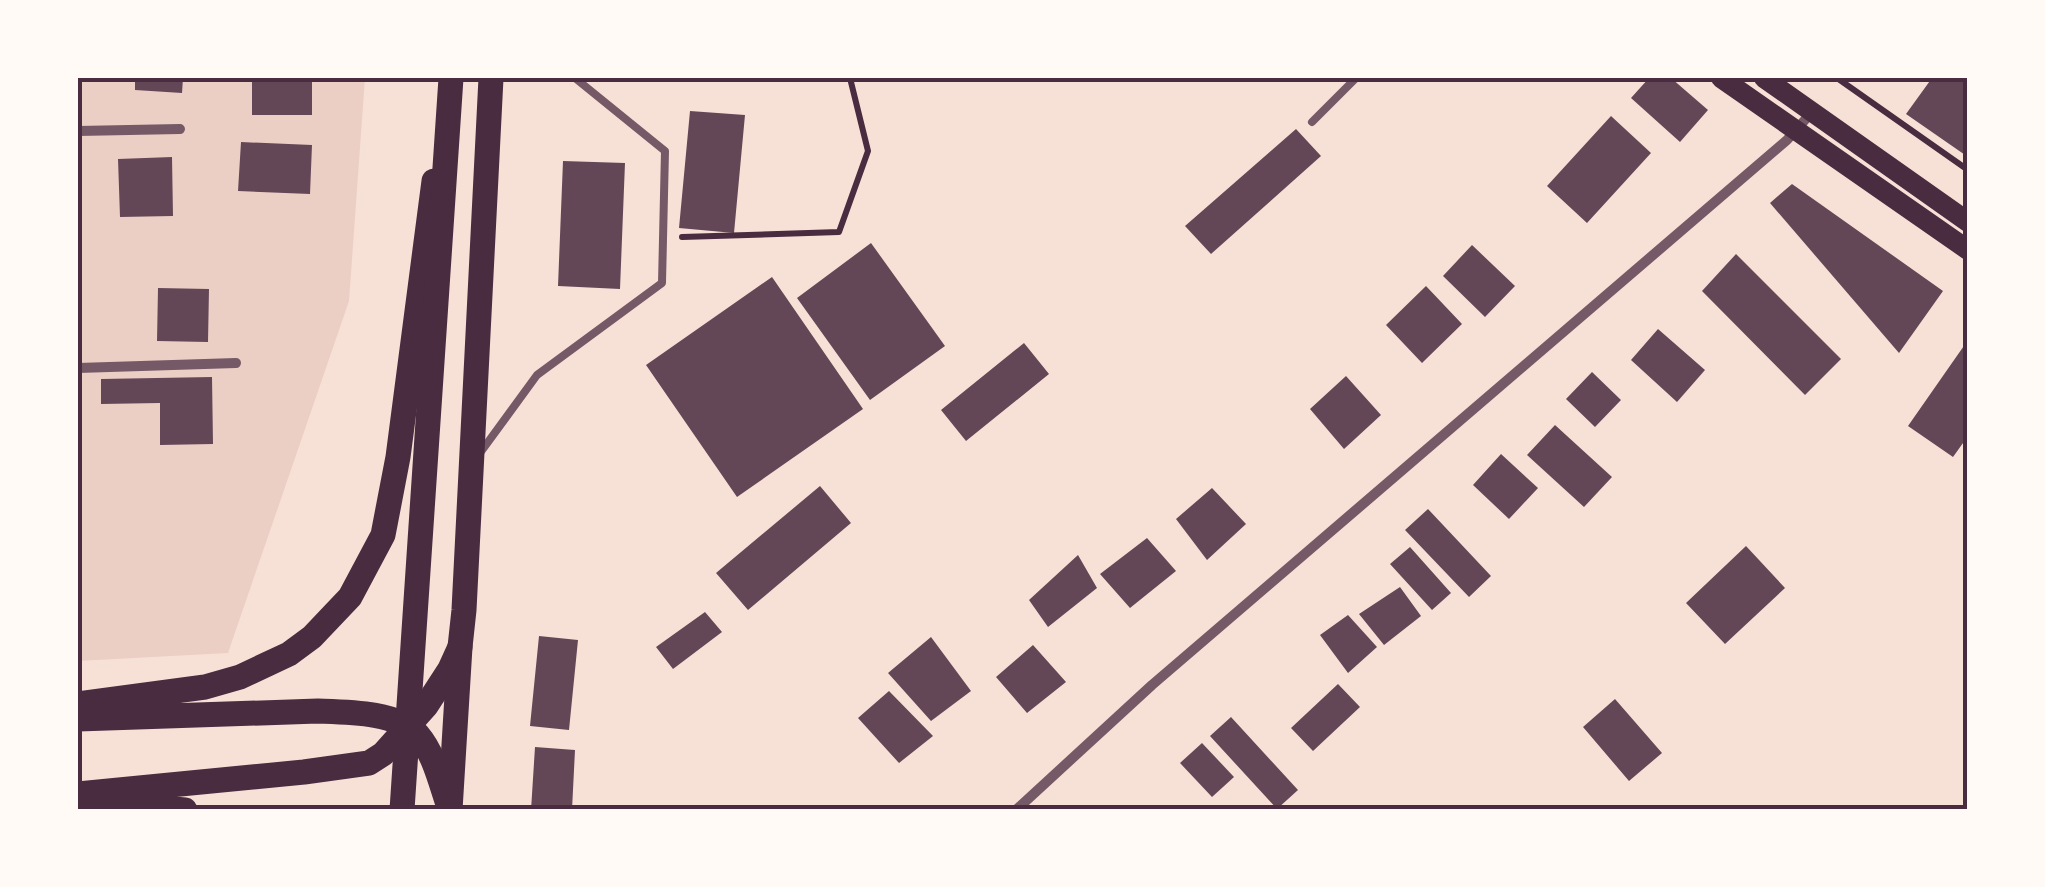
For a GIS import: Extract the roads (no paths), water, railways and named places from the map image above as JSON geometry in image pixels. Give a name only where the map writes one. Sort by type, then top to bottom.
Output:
[{"type":"main road","points":[[78,704],[205,687],[240,677],[289,654],[321,629],[350,597],[383,535],[398,458],[450,78]]},
{"type":"main road","points":[[402,810],[450,78]]},
{"type":"main road","points":[[450,810],[491,78]]},
{"type":"main road","points":[[1721,78],[1968,250]]},
{"type":"main road","points":[[1764,78],[1968,222]]},
{"type":"main road","points":[[78,797],[364,765],[380,758],[409,726],[440,686],[460,647]]},
{"type":"main road","points":[[78,719],[348,712],[377,716],[409,726],[427,748],[450,810]]},
{"type":"main road","points":[[78,797],[185,810]]},
{"type":"street","points":[[1016,810],[1152,685],[1797,130],[1812,112]]},
{"type":"street","points":[[78,131],[180,129]]},
{"type":"street","points":[[78,368],[236,363]]},
{"type":"lane","points":[[471,464],[537,375],[662,283],[665,151],[575,78]]},
{"type":"lane","points":[[1312,122],[1356,78]]}]
